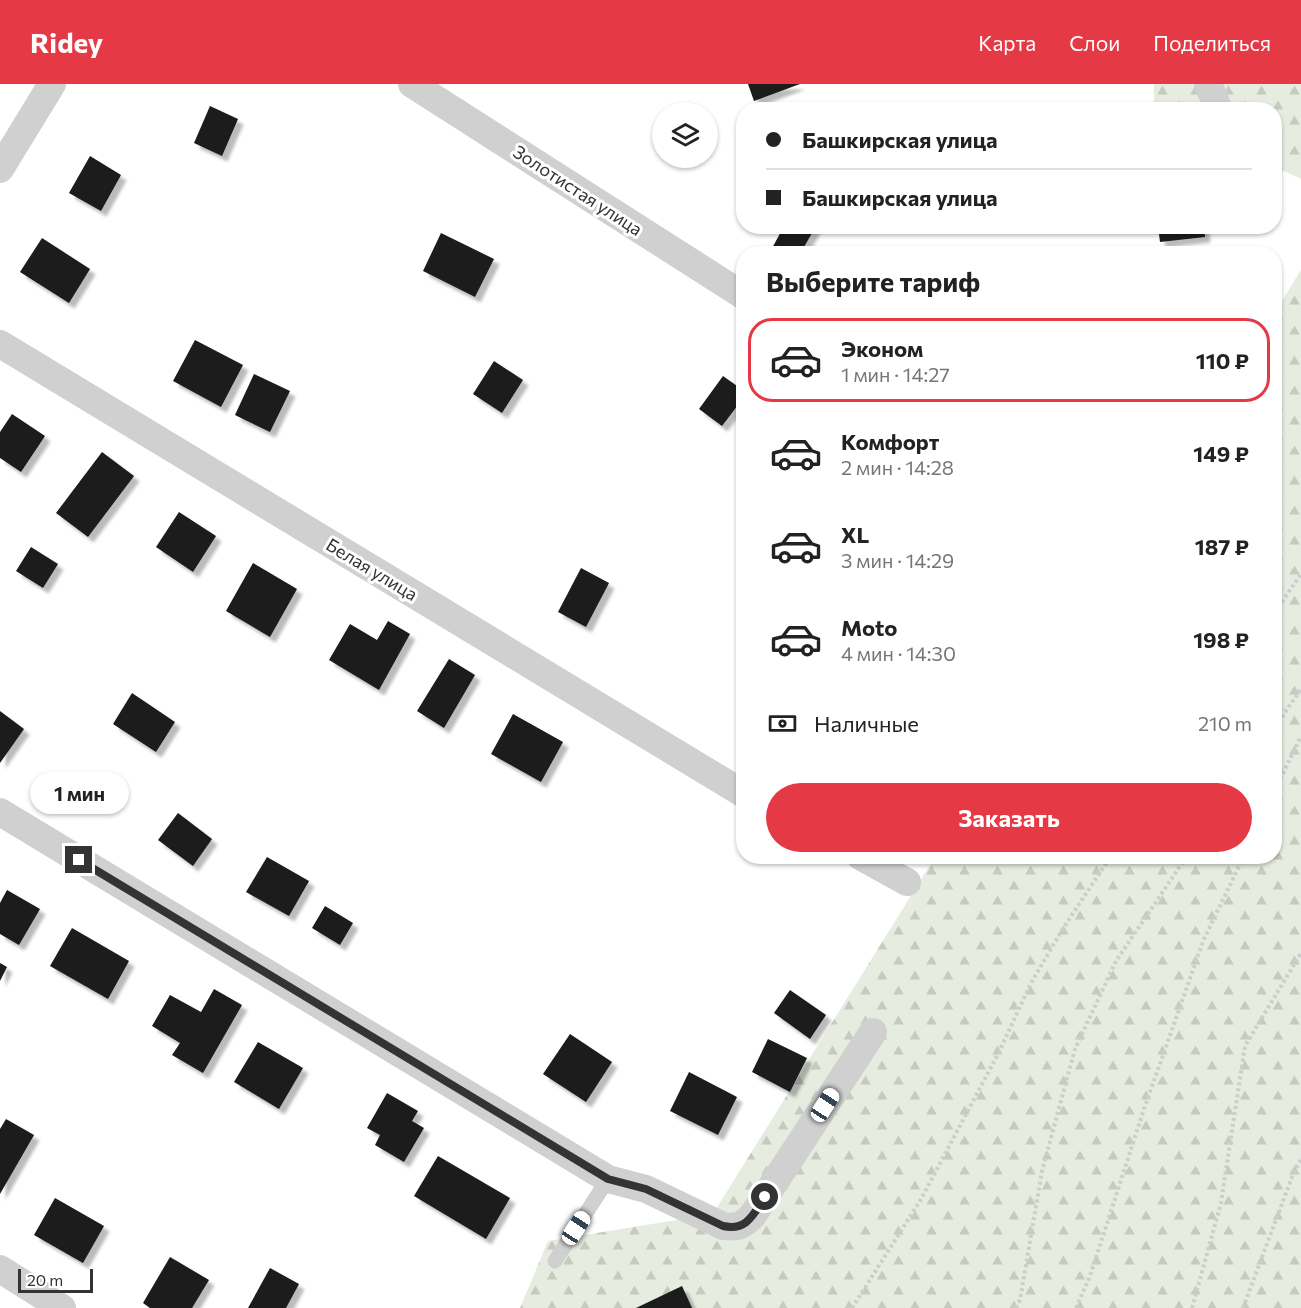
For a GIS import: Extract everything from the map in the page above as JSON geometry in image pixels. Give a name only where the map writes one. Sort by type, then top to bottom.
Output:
[{"type":"street","points":[[0,169],[52,84]]},
{"type":"street","name":"Золотистая улица","points":[[412,84],[736,291]]},
{"type":"street","points":[[1208,84],[1216,102]]},
{"type":"street","name":"Белая улица","points":[[0,344],[736,789]]},
{"type":"street","points":[[0,812],[608,1179],[646,1189],[723,1226],[735,1228],[746,1223],[753,1215],[873,1032]]},
{"type":"street","points":[[874,864],[907,882]]},
{"type":"street","points":[[0,1269],[62,1308]]},
{"type":"lane","points":[[555,1261],[608,1179]]},
{"type":"path","points":[[1282,602],[1301,574]]},
{"type":"path","points":[[1282,717],[1301,689]]},
{"type":"path","points":[[1282,775],[1301,736]]},
{"type":"path","points":[[852,1308],[920,1201],[999,1052],[1031,983],[1062,930],[1106,864]]},
{"type":"path","points":[[1016,1308],[1020,1300],[1042,1172],[1075,1049],[1116,961],[1182,864]]},
{"type":"path","points":[[1076,1308],[1090,1276],[1144,1109],[1204,939],[1240,864]]},
{"type":"path","points":[[1192,1308],[1221,1203],[1245,1046],[1301,953]]},
{"type":"path","points":[[1243,1308],[1295,1169],[1301,1160]]},
{"type":"green space","points":[[1154,84],[1301,84],[1301,179],[1282,170],[1282,102],[1154,102]]},
{"type":"green space","points":[[1301,270],[1301,1308],[520,1308],[548,1241],[713,1214],[931,864],[1282,864],[1282,301]]},
{"type":"building","points":[[748,84],[800,84],[754,101]]},
{"type":"building","points":[[210,106],[238,119],[222,156],[194,143]]},
{"type":"building","points":[[90,156],[121,175],[101,211],[69,193]]},
{"type":"building","points":[[441,233],[494,259],[475,297],[423,271]]},
{"type":"building","points":[[780,234],[811,234],[805,246],[773,246]]},
{"type":"building","points":[[1159,234],[1205,234],[1205,237],[1160,242]]},
{"type":"building","points":[[42,238],[90,269],[69,303],[20,272]]},
{"type":"building","points":[[195,340],[243,365],[221,407],[173,381]]},
{"type":"building","points":[[494,361],[523,380],[502,413],[473,394]]},
{"type":"building","points":[[254,374],[290,391],[270,432],[235,415]]},
{"type":"building","points":[[723,376],[736,385],[736,408],[722,426],[699,409]]},
{"type":"building","points":[[12,414],[45,436],[21,472],[0,458],[0,432]]},
{"type":"building","points":[[102,452],[134,476],[88,537],[56,513]]},
{"type":"building","points":[[179,512],[216,536],[193,572],[156,547]]},
{"type":"building","points":[[31,547],[58,564],[43,588],[16,571]]},
{"type":"building","points":[[253,563],[297,589],[270,637],[226,611]]},
{"type":"building","points":[[581,568],[609,583],[586,627],[558,612]]},
{"type":"building","points":[[388,621],[410,634],[379,690],[329,660],[350,624],[377,640]]},
{"type":"building","points":[[449,659],[475,675],[444,728],[417,711]]},
{"type":"building","points":[[132,693],[175,722],[156,752],[113,724]]},
{"type":"building","points":[[0,711],[24,729],[0,763]]},
{"type":"building","points":[[513,714],[563,742],[541,782],[491,754]]},
{"type":"building","points":[[178,813],[212,839],[193,866],[158,840]]},
{"type":"building","points":[[267,857],[309,881],[289,916],[246,892]]},
{"type":"building","points":[[7,890],[40,909],[19,945],[0,934],[0,903]]},
{"type":"building","points":[[325,906],[353,923],[340,945],[312,928]]},
{"type":"building","points":[[72,928],[129,961],[108,999],[50,966]]},
{"type":"building","points":[[0,963],[7,967],[0,981]]},
{"type":"building","points":[[214,989],[242,1005],[203,1073],[172,1055],[180,1043],[152,1026],[170,995],[201,1012]]},
{"type":"building","points":[[790,990],[826,1015],[810,1039],[774,1013]]},
{"type":"building","points":[[570,1034],[612,1062],[586,1102],[543,1074]]},
{"type":"building","points":[[768,1039],[807,1058],[790,1092],[752,1072]]},
{"type":"building","points":[[258,1042],[303,1068],[279,1109],[234,1082]]},
{"type":"building","points":[[689,1072],[737,1097],[718,1135],[670,1111]]},
{"type":"building","points":[[387,1093],[418,1111],[412,1121],[424,1128],[404,1162],[375,1145],[380,1135],[367,1128]]},
{"type":"building","points":[[6,1119],[34,1135],[0,1194],[0,1129]]},
{"type":"building","points":[[438,1156],[510,1198],[486,1239],[414,1196]]},
{"type":"building","points":[[55,1198],[104,1226],[83,1263],[34,1235]]},
{"type":"building","points":[[170,1257],[209,1280],[192,1308],[150,1308],[143,1303]]},
{"type":"building","points":[[270,1268],[299,1284],[286,1308],[248,1308]]},
{"type":"building","points":[[682,1286],[692,1308],[636,1308]]},
{"type":"route","points":[[79,860],[608,1179],[646,1189],[723,1226],[735,1228],[746,1223],[765,1197]]}]
